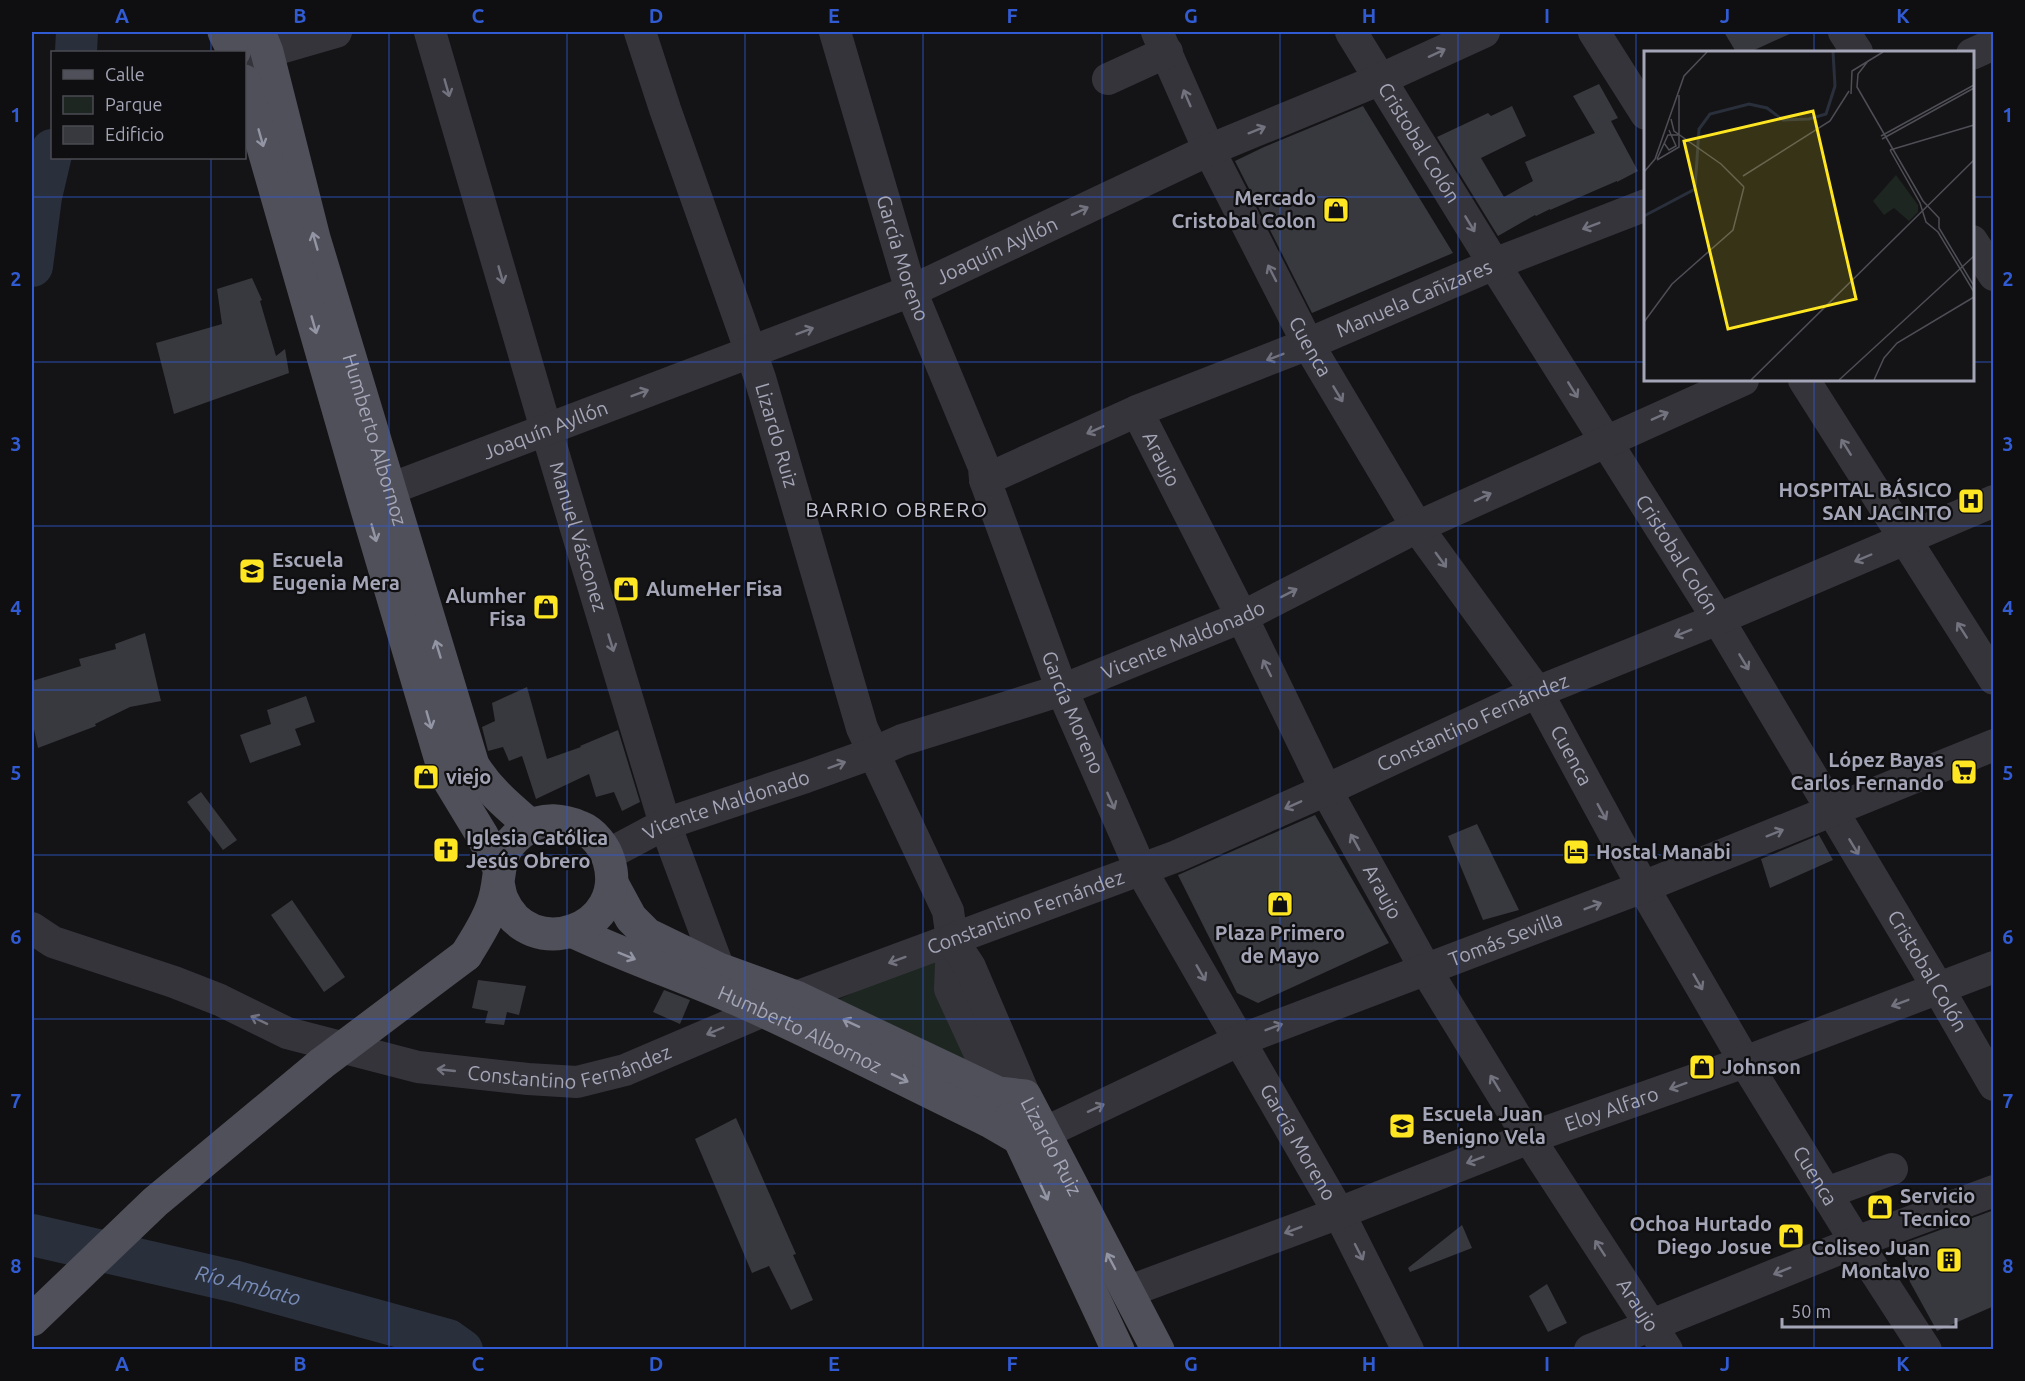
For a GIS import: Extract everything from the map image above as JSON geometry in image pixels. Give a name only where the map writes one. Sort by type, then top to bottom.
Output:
[{"type":"main road","points":[[224,32],[234,51]]},
{"type":"main road","name":"Humberto Albornoz","points":[[257,50],[314,238],[445,774],[482,835],[498,875]]},
{"type":"main road","name":"Humberto Albornoz","points":[[246,87],[376,492],[473,765],[490,789],[531,826]]},
{"type":"main road","points":[[466,955],[493,907],[498,875],[505,850],[516,836],[531,826],[548,820],[566,821],[583,828],[597,839],[609,869],[608,899],[600,913],[588,924],[574,932],[557,935],[540,932],[524,926],[511,914],[502,899],[498,875]]},
{"type":"main road","name":"Humberto Albornoz","points":[[609,869],[631,918],[647,934],[719,969],[796,997],[1012,1094]]},
{"type":"main road","points":[[32,1320],[155,1202],[321,1064],[466,955],[524,926]]},
{"type":"main road","name":"Humberto Albornoz","points":[[574,932],[624,955],[764,1011],[989,1121],[1032,1136]]},
{"type":"main road","name":"Lizardo Ruiz","points":[[1012,1094],[1032,1136],[1118,1350]]},
{"type":"main road","name":"Lizardo Ruiz","points":[[1032,1136],[1127,1292],[1158,1350]]},
{"type":"street","points":[[257,50],[336,32]]},
{"type":"street","name":"Manuel Vásconez","points":[[430,32],[665,824],[719,969]]},
{"type":"street","name":"Lizardo Ruiz","points":[[640,32],[751,352],[862,728],[948,911],[952,940],[950,989],[1012,1094]]},
{"type":"street","name":"García Moreno","points":[[835,32],[911,291],[984,466],[985,480],[1062,690],[1141,870],[1339,1213],[1408,1350]]},
{"type":"street","name":"Cristobal Colón","points":[[1351,32],[1718,619],[1994,1084]]},
{"type":"street","name":"Joaquín Ayllón","points":[[376,492],[911,291],[1209,150],[1381,79],[1484,32]]},
{"type":"street","points":[[1594,32],[1644,111]]},
{"type":"street","points":[[1844,32],[1856,51]]},
{"type":"street","points":[[1108,79],[1162,42]]},
{"type":"street","name":"Cuenca","points":[[1162,42],[1209,150],[1308,344],[1418,527],[1537,692],[1643,887],[1745,1062],[1926,1350]]},
{"type":"street","points":[[1974,53],[1994,44]]},
{"type":"street","name":"Manuela Cañizares","points":[[985,480],[1137,411],[1308,344],[1494,264],[1644,206]]},
{"type":"street","points":[[1974,245],[1987,272]]},
{"type":"street","name":"Vicente Maldonado","points":[[609,869],[665,824],[873,753],[902,740],[1062,690],[1242,617],[1418,527],[1741,381]]},
{"type":"street","points":[[1805,381],[1994,679]]},
{"type":"street","name":"Araujo","points":[[1137,411],[1242,617],[1326,790],[1426,970],[1529,1138],[1658,1337]]},
{"type":"street","name":"Constantino Fernández","points":[[32,928],[53,942],[174,982],[220,1000],[286,1033],[418,1067],[577,1082],[625,1070],[796,997],[1177,856],[1537,692],[1718,619],[1994,501]]},
{"type":"street","name":"Tomás Sevilla","points":[[1032,1136],[1240,1040],[1643,887],[1994,745]]},
{"type":"street","name":"Eloy Alfaro","points":[[1127,1292],[1339,1213],[1529,1138],[1745,1062],[1994,967]]},
{"type":"street","points":[[1826,1193],[1892,1169]]},
{"type":"street","points":[[1590,1350],[1658,1337],[1856,1242],[1994,1191]]},
{"type":"green space","points":[[940,954],[984,1070],[837,1000]]},
{"type":"building","points":[[1724,32],[1794,32],[1752,51],[1735,51]]},
{"type":"building","points":[[1599,84],[1618,118],[1611,121],[1638,171],[1617,182],[1535,215],[1498,236],[1437,137],[1488,113],[1491,116],[1512,106],[1526,136],[1481,158],[1504,197],[1533,181],[1525,162],[1595,133],[1573,96]]},
{"type":"building","name":"Mercado Cristobal Colon","points":[[1363,106],[1453,253],[1312,313],[1235,161]]},
{"type":"building","points":[[252,278],[262,300],[260,301],[276,356],[285,349],[289,373],[174,414],[156,343],[222,324],[217,289]]},
{"type":"building","points":[[145,633],[161,701],[130,707],[95,724],[96,726],[38,748],[32,720],[32,681],[81,666],[79,659],[116,649],[115,644]]},
{"type":"building","points":[[527,687],[547,759],[618,730],[640,802],[622,811],[614,792],[596,797],[589,774],[536,799],[522,756],[509,761],[503,747],[488,751],[482,727],[495,721],[492,703]]},
{"type":"building","points":[[306,696],[315,722],[295,729],[301,745],[250,763],[240,735],[271,724],[267,710]]},
{"type":"building","points":[[201,792],[237,840],[223,850],[187,802]]},
{"type":"building","name":"Plaza Primero de Mayo","points":[[1315,815],[1389,943],[1258,1003],[1237,993],[1178,875]]},
{"type":"building","points":[[1477,824],[1519,910],[1483,920],[1448,836]]},
{"type":"building","points":[[1819,835],[1833,860],[1770,888],[1761,859]]},
{"type":"building","points":[[292,900],[345,977],[324,992],[271,915]]},
{"type":"building","points":[[478,980],[526,986],[519,1015],[507,1012],[504,1025],[485,1023],[488,1011],[472,1008]]},
{"type":"building","points":[[664,990],[690,1000],[680,1024],[653,1012]]},
{"type":"building","points":[[736,1118],[796,1254],[793,1255],[813,1300],[791,1310],[769,1266],[752,1273],[695,1139]]},
{"type":"building","name":"Coliseo Juan Montalvo","points":[[1994,1210],[1994,1306],[1937,1331],[1910,1282],[1902,1244]]},
{"type":"building","points":[[1462,1225],[1472,1248],[1410,1272],[1408,1268]]},
{"type":"building","points":[[1547,1284],[1567,1323],[1548,1332],[1529,1296]]},
{"type":"waterway","name":"Río Ambato","points":[[76,51],[77,32]]},
{"type":"waterway","name":"Río Ambato","points":[[32,266],[41,197],[51,154]]},
{"type":"waterway","name":"Río Ambato","points":[[32,1235],[237,1282],[448,1340],[462,1350]]},
{"type":"place","name":"Mercado Cristobal Colon","points":[[1336,210]]},
{"type":"place","name":"HOSPITAL BÁSICO SAN JACINTO","points":[[1971,501]]},
{"type":"place","name":"Escuela Eugenia Mera","points":[[252,571]]},
{"type":"place","name":"AlumeHer Fisa","points":[[626,589]]},
{"type":"place","name":"Alumher Fisa","points":[[546,607]]},
{"type":"place","name":"López Bayas Carlos Fernando","points":[[1964,772]]},
{"type":"place","name":"viejo","points":[[426,777]]},
{"type":"place","name":"Iglesia Católica Jesús Obrero","points":[[446,850]]},
{"type":"place","name":"Hostal Manabi","points":[[1576,852]]},
{"type":"place","name":"Plaza Primero de Mayo","points":[[1280,904]]},
{"type":"place","name":"Johnson","points":[[1702,1067]]},
{"type":"place","name":"Escuela Juan Benigno Vela","points":[[1402,1126]]},
{"type":"place","name":"Servicio Tecnico","points":[[1880,1207]]},
{"type":"place","name":"Ochoa Hurtado Diego Josue","points":[[1791,1236]]},
{"type":"place","name":"Coliseo Juan Montalvo","points":[[1949,1260]]},
{"type":"district","name":"BARRIO OBRERO","points":[[897,510]]}]
